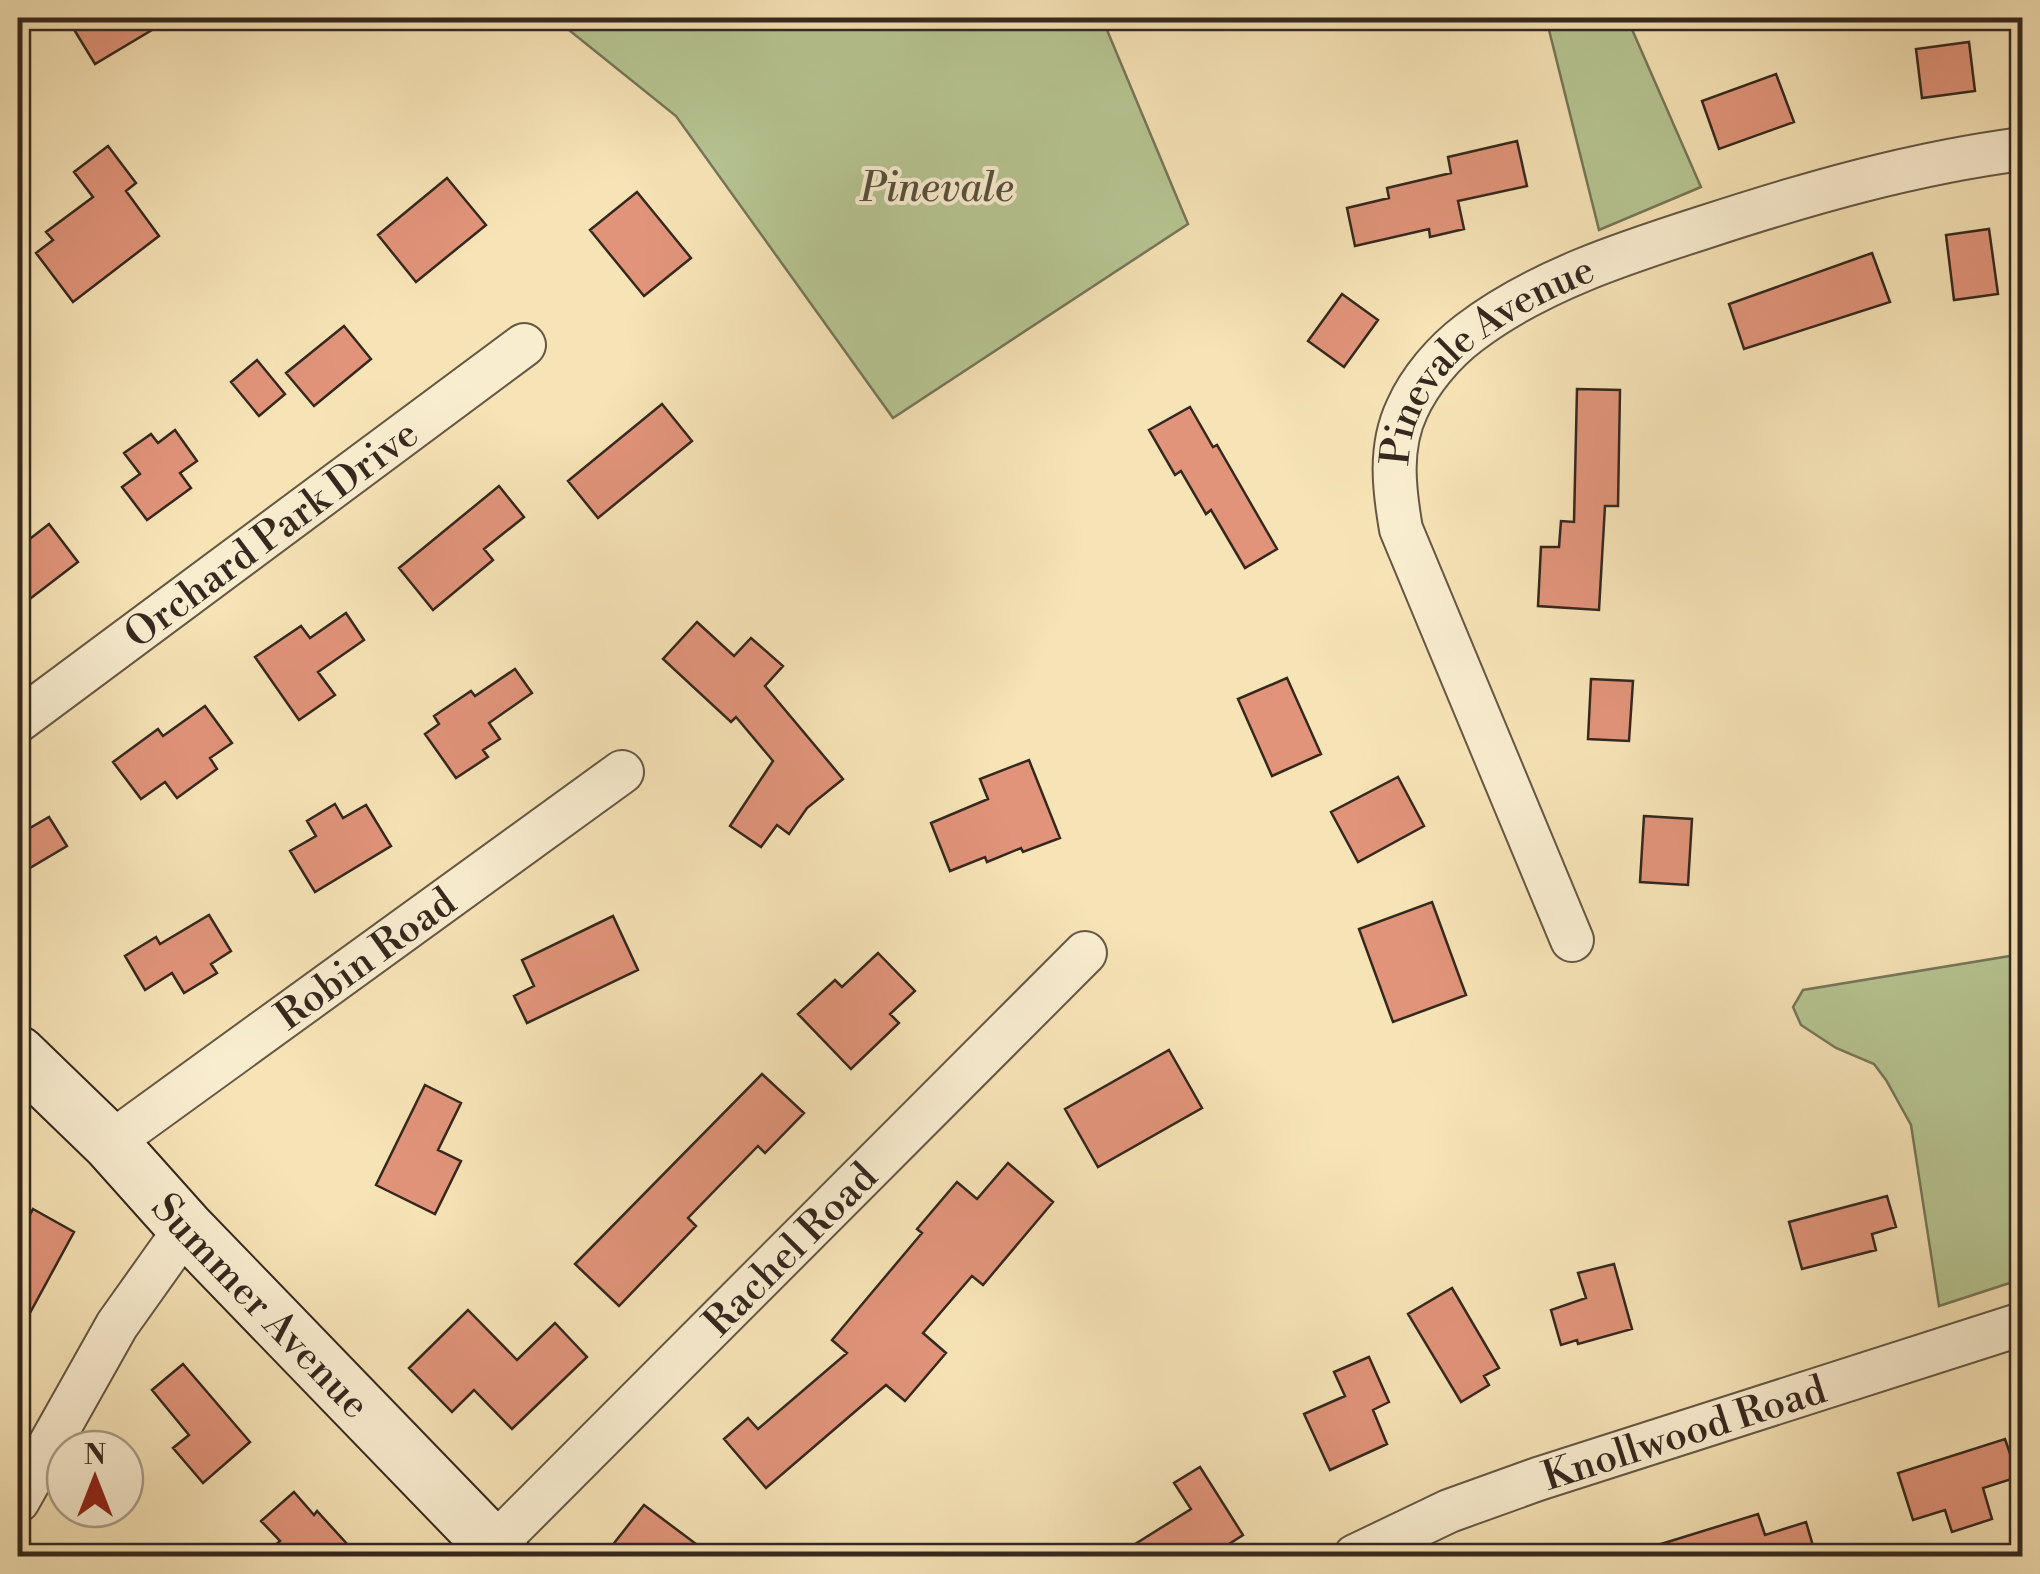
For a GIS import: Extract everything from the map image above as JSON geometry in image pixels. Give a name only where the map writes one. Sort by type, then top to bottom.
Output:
[{"type":"street","name":"Pinevale Avenue","points":[[1572,940],[1401,528],[1395,493],[1396,448],[1406,410],[1450,348],[1524,298],[1588,269],[1655,243],[1842,184],[2022,149]]},
{"type":"street","name":"Orchard Park Drive","points":[[18,721],[524,345]]},
{"type":"street","name":"Robin Road","points":[[110,1143],[622,772]]},
{"type":"street","name":"Rachel Road","points":[[498,1551],[1085,953]]},
{"type":"street","name":"Summer Avenue","points":[[18,1054],[110,1143],[186,1228],[498,1551]]},
{"type":"street","points":[[18,1502],[116,1325],[186,1228]]},
{"type":"street","name":"Knollwood Road","points":[[1355,1556],[1448,1511],[1538,1479],[2022,1324]]},
{"type":"green space","name":"Pinevale","points":[[554,18],[1102,18],[1188,224],[893,418],[676,116]]},
{"type":"green space","points":[[1546,18],[1627,18],[1701,187],[1599,230]]},
{"type":"green space","points":[[2022,954],[2022,1279],[1939,1306],[1911,1125],[1874,1064],[1836,1048],[1801,1025],[1793,1007],[1803,990]]},
{"type":"building","points":[[67,18],[172,18],[95,64]]},
{"type":"building","points":[[1969,42],[1975,91],[1922,98],[1916,49]]},
{"type":"building","points":[[1776,74],[1794,122],[1719,149],[1702,101]]},
{"type":"building","points":[[1517,141],[1527,186],[1458,201],[1464,229],[1430,237],[1429,229],[1355,246],[1347,208],[1389,198],[1387,188],[1451,173],[1448,157]]},
{"type":"building","points":[[108,146],[136,183],[126,191],[159,236],[73,302],[36,253],[53,240],[46,232],[93,197],[74,172]]},
{"type":"building","points":[[447,178],[486,225],[416,282],[378,235]]},
{"type":"building","points":[[637,192],[691,258],[644,296],[590,230]]},
{"type":"building","points":[[1989,229],[1998,294],[1954,300],[1946,235]]},
{"type":"building","points":[[1872,253],[1890,302],[1744,349],[1729,304]]},
{"type":"building","points":[[1342,294],[1378,320],[1344,367],[1308,341]]},
{"type":"building","points":[[344,326],[371,359],[314,406],[286,373]]},
{"type":"building","points":[[257,360],[285,394],[259,416],[231,382]]},
{"type":"building","points":[[1577,389],[1620,390],[1618,506],[1605,506],[1599,610],[1538,606],[1541,547],[1559,547],[1561,521],[1574,522]]},
{"type":"building","points":[[662,404],[692,441],[598,518],[568,481]]},
{"type":"building","points":[[1190,407],[1213,447],[1217,445],[1277,549],[1245,568],[1211,510],[1206,514],[1181,471],[1175,475],[1149,430]]},
{"type":"building","points":[[175,430],[197,461],[180,473],[191,488],[147,520],[122,487],[140,474],[124,453],[151,434],[158,443]]},
{"type":"building","points":[[499,486],[524,517],[484,549],[493,560],[433,610],[399,568]]},
{"type":"building","points":[[49,524],[78,562],[18,608],[18,548]]},
{"type":"building","points":[[346,613],[364,640],[318,672],[335,695],[299,720],[255,657],[301,626],[310,638]]},
{"type":"building","points":[[697,622],[734,656],[751,638],[783,666],[765,686],[843,779],[807,808],[789,834],[777,825],[761,847],[730,826],[773,761],[736,717],[731,722],[663,659]]},
{"type":"building","points":[[515,669],[532,693],[489,723],[500,739],[483,750],[488,757],[456,778],[425,734],[439,724],[434,716],[471,691],[475,696]]},
{"type":"building","points":[[1287,678],[1321,754],[1272,776],[1238,699]]},
{"type":"building","points":[[1591,679],[1633,681],[1629,741],[1588,739]]},
{"type":"building","points":[[205,706],[232,743],[210,758],[217,769],[177,798],[165,782],[141,799],[113,762],[158,729],[163,736]]},
{"type":"building","points":[[1029,760],[1060,838],[987,862],[985,857],[950,871],[931,823],[988,799],[980,779]]},
{"type":"building","points":[[1398,777],[1424,826],[1358,862],[1331,812]]},
{"type":"building","points":[[335,804],[343,818],[366,805],[391,846],[315,892],[290,851],[316,836],[307,821]]},
{"type":"building","points":[[1644,816],[1692,819],[1688,885],[1640,882]]},
{"type":"building","points":[[49,817],[67,846],[18,875],[18,835]]},
{"type":"building","points":[[1432,902],[1466,995],[1393,1022],[1359,929]]},
{"type":"building","points":[[209,915],[231,951],[211,964],[217,973],[184,993],[172,973],[145,990],[125,956],[156,937],[160,944]]},
{"type":"building","points":[[613,916],[638,970],[527,1023],[514,996],[534,986],[522,960]]},
{"type":"building","points":[[878,953],[915,991],[890,1014],[899,1023],[851,1069],[798,1014],[835,980],[842,987]]},
{"type":"building","points":[[1169,1050],[1202,1108],[1098,1167],[1065,1109]]},
{"type":"building","points":[[762,1074],[804,1113],[765,1153],[758,1146],[688,1218],[696,1226],[619,1306],[575,1264]]},
{"type":"building","points":[[425,1085],[461,1103],[438,1150],[461,1161],[435,1214],[376,1185]]},
{"type":"building","points":[[1008,1163],[1053,1202],[983,1285],[972,1276],[923,1333],[946,1353],[905,1401],[886,1385],[766,1488],[724,1439],[748,1418],[758,1429],[847,1353],[832,1340],[922,1233],[917,1229],[957,1182],[977,1199]]},
{"type":"building","points":[[1887,1196],[1896,1227],[1872,1234],[1876,1250],[1802,1269],[1789,1222]]},
{"type":"building","points":[[33,1209],[74,1232],[18,1335],[18,1237]]},
{"type":"building","points":[[1614,1264],[1632,1329],[1561,1345],[1551,1310],[1586,1298],[1578,1273]]},
{"type":"building","points":[[1452,1288],[1499,1368],[1484,1376],[1489,1385],[1461,1402],[1408,1314]]},
{"type":"building","points":[[468,1310],[517,1360],[555,1323],[587,1357],[512,1429],[474,1390],[452,1412],[409,1368]]},
{"type":"building","points":[[1369,1357],[1389,1402],[1373,1410],[1387,1444],[1330,1470],[1304,1414],[1345,1396],[1334,1372]]},
{"type":"building","points":[[183,1364],[250,1442],[203,1483],[173,1448],[189,1435],[152,1390]]},
{"type":"building","points":[[2005,1439],[2018,1477],[1983,1488],[1992,1519],[1952,1532],[1945,1510],[1913,1520],[1898,1473]]},
{"type":"building","points":[[1200,1467],[1243,1535],[1210,1556],[1116,1556],[1191,1509],[1174,1483]]},
{"type":"building","points":[[294,1492],[358,1556],[263,1556],[280,1541],[261,1521]]},
{"type":"building","points":[[644,1505],[712,1556],[604,1556]]},
{"type":"building","points":[[1758,1514],[1765,1535],[1806,1522],[1816,1556],[1646,1556],[1645,1549]]}]
